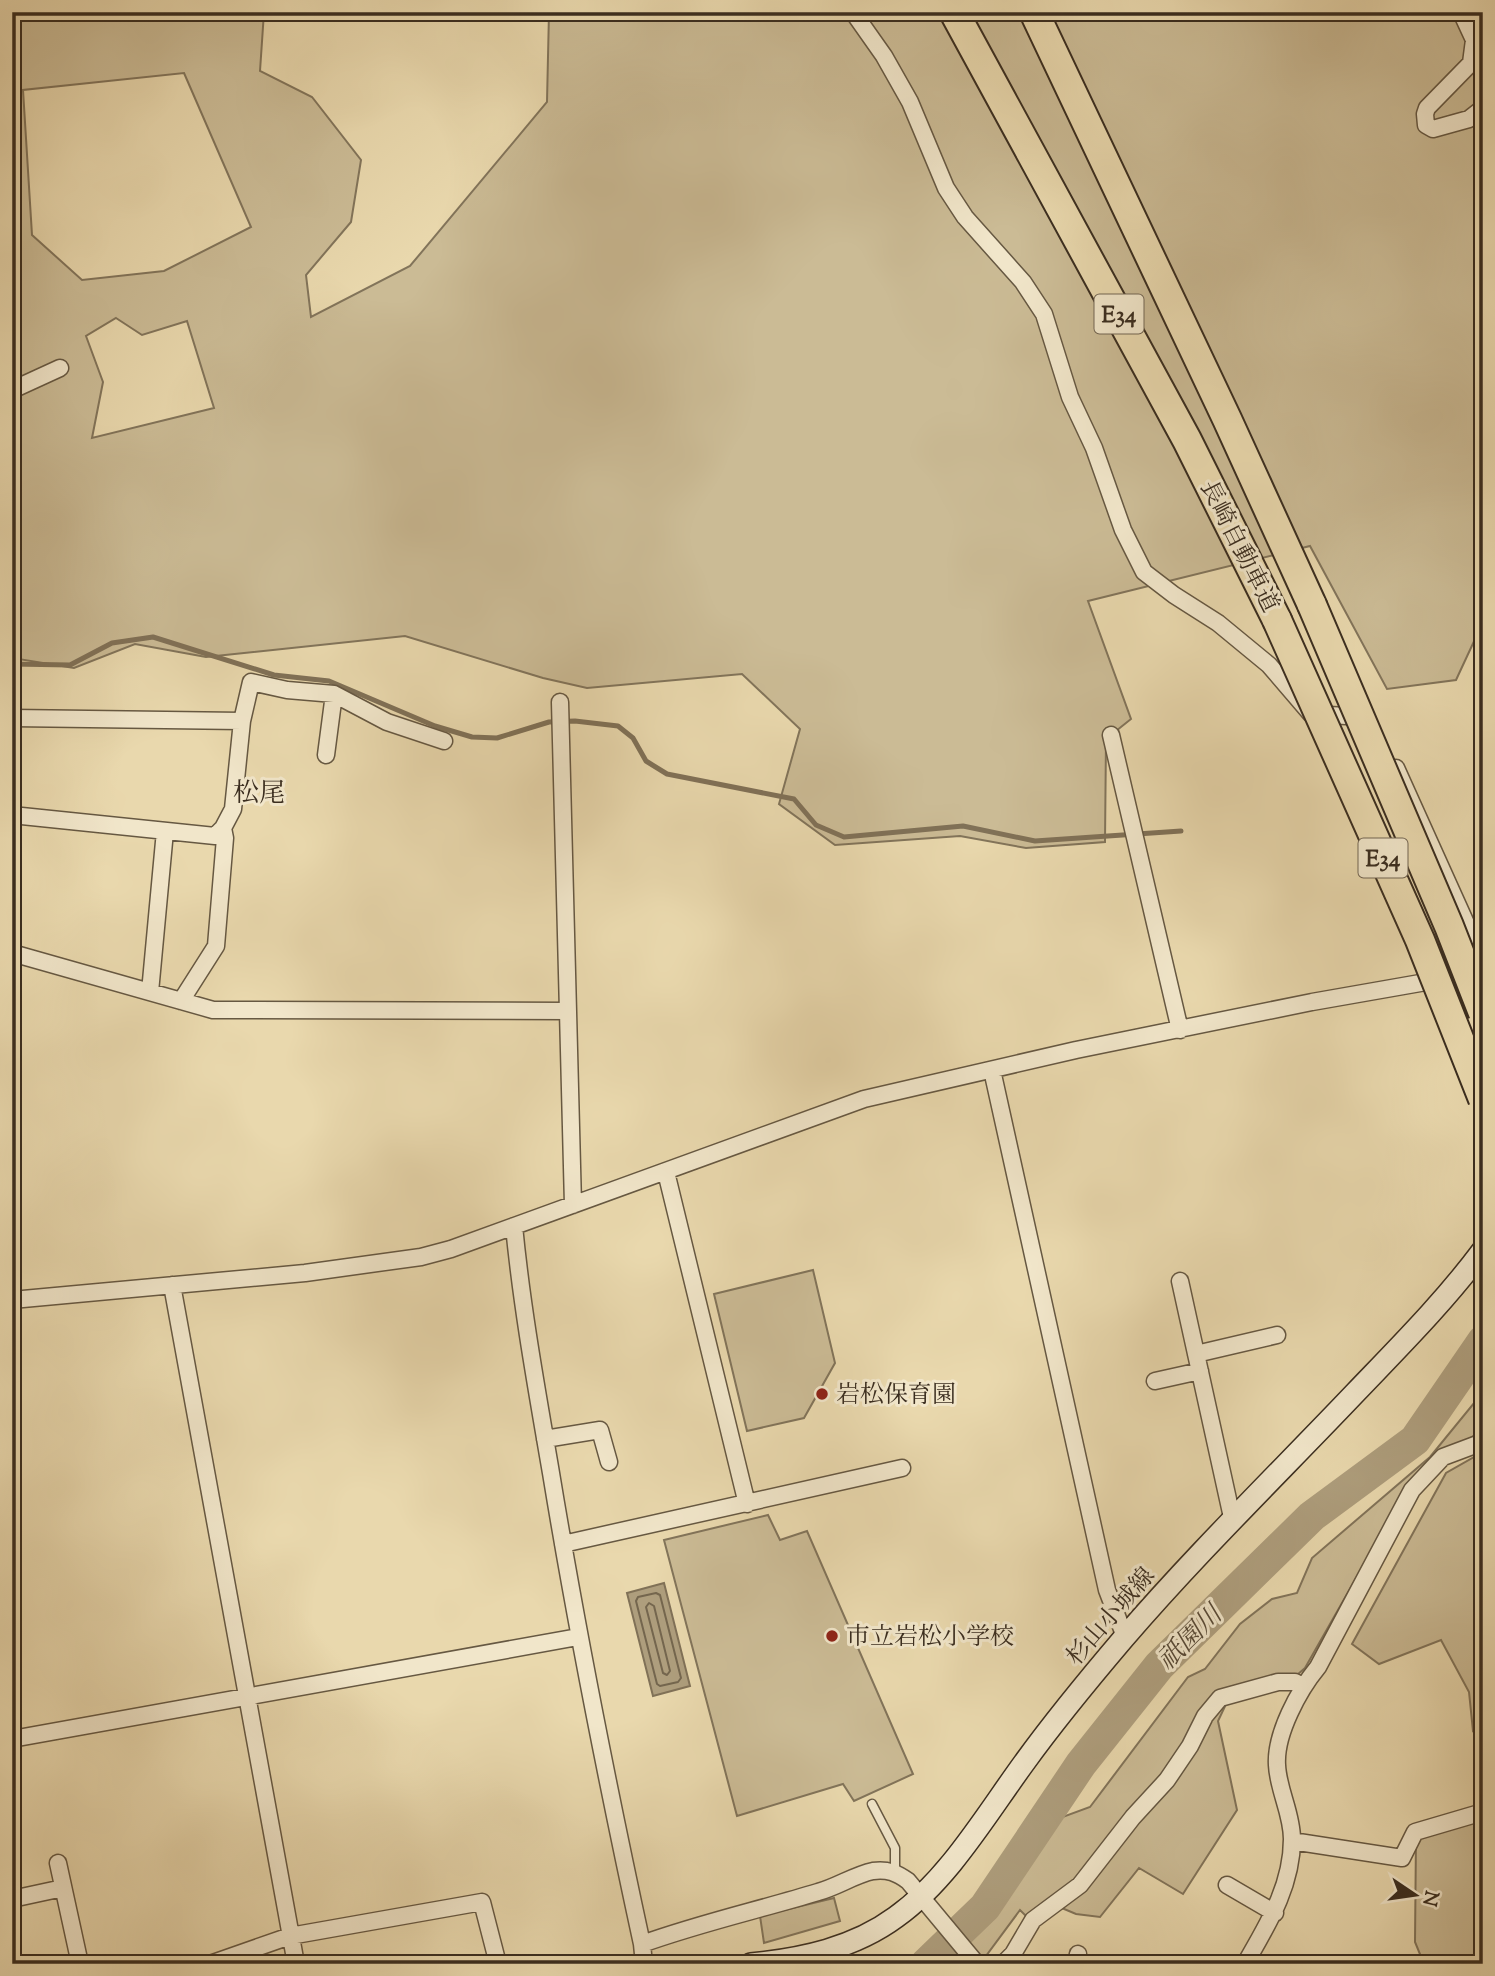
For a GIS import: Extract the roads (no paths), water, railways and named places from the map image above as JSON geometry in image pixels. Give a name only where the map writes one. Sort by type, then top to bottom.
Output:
[{"type":"highway","name":"長崎自動車道","points":[[954,12],[1187,440],[1277,620],[1420,940],[1483,1099]]},
{"type":"highway","name":"長崎自動車道","points":[[1034,12],[1312,605],[1449,926],[1483,1013]]},
{"type":"main road","name":"杉山小城線","points":[[751,1964],[824,1952],[865,1936],[895,1918],[922,1896],[970,1838],[1059,1715],[1125,1637],[1418,1328],[1483,1250]]},
{"type":"street","points":[[853,12],[884,56],[910,102],[928,150],[958,208],[1023,282],[1044,314],[1069,397],[1094,448],[1122,530],[1144,572],[1218,623],[1269,665],[1311,714],[1374,718],[1483,961]]},
{"type":"street","points":[[1461,12],[1474,40],[1471,63],[1427,108],[1426,125],[1433,129],[1469,119],[1483,108]]},
{"type":"street","points":[[12,390],[60,368]]},
{"type":"street","points":[[12,815],[215,836],[223,828],[233,809],[242,721],[251,682],[287,690],[334,694],[387,722],[444,741]]},
{"type":"street","points":[[326,755],[334,694]]},
{"type":"street","points":[[560,715],[573,1205]]},
{"type":"street","points":[[12,718],[242,721]]},
{"type":"street","points":[[1111,734],[1180,1030]]},
{"type":"street","points":[[181,1001],[216,946],[225,838],[223,828]]},
{"type":"street","points":[[150,992],[165,831]]},
{"type":"street","points":[[12,953],[227,1012],[568,1011]]},
{"type":"street","points":[[12,1300],[305,1273],[421,1257],[666,1172],[864,1098],[1076,1050],[1368,991],[1483,972]]},
{"type":"street","points":[[992,1070],[1107,1590],[1125,1637]]},
{"type":"street","points":[[666,1172],[747,1504]]},
{"type":"street","points":[[514,1226],[520,1291],[579,1637],[644,1964]]},
{"type":"street","points":[[1180,1281],[1233,1521]]},
{"type":"street","points":[[173,1284],[296,1964]]},
{"type":"street","points":[[1196,1354],[1277,1335]]},
{"type":"street","points":[[1155,1381],[1200,1371]]},
{"type":"street","points":[[545,1440],[600,1430],[608,1462]]},
{"type":"street","points":[[1245,1964],[1275,1913],[1284,1888],[1292,1841],[1290,1816],[1277,1766],[1279,1743],[1302,1686],[1318,1667],[1412,1490],[1443,1458],[1483,1442]]},
{"type":"street","points":[[563,1544],[902,1468]]},
{"type":"street","points":[[12,1738],[579,1637]]},
{"type":"street","points":[[1003,1964],[1013,1954],[1033,1920],[1080,1885],[1133,1817],[1167,1780],[1190,1746],[1205,1716],[1220,1698],[1278,1682],[1295,1682],[1302,1686]]},
{"type":"street","points":[[1292,1841],[1402,1857],[1415,1832],[1483,1812]]},
{"type":"street","points":[[58,1863],[80,1964]]},
{"type":"street","points":[[642,1944],[690,1927],[821,1891],[871,1871],[895,1872],[922,1896],[977,1964]]},
{"type":"street","points":[[1227,1885],[1275,1913]]},
{"type":"street","points":[[12,1899],[64,1888]]},
{"type":"street","points":[[210,1964],[290,1936],[482,1902],[498,1964]]},
{"type":"lane","points":[[873,1804],[895,1848],[895,1872]]},
{"type":"water","points":[[664,1583],[690,1686],[653,1696],[627,1593]]},
{"type":"waterway","points":[[12,664],[70,665],[112,643],[153,637],[274,675],[329,681],[435,726],[472,737],[497,738],[549,722],[575,721],[618,726],[633,738],[646,761],[667,774],[794,799],[816,825],[844,837],[963,826],[1035,841],[1181,831]]},
{"type":"waterway","name":"祇園川","points":[[926,1964],[985,1907],[1081,1764],[1159,1666],[1312,1516],[1415,1440],[1483,1341]]},
{"type":"place","name":"岩松保育園","points":[[822,1394]]},
{"type":"place","name":"市立岩松小学校","points":[[832,1636]]},
{"type":"district","name":"松尾","points":[[259,792]]}]
